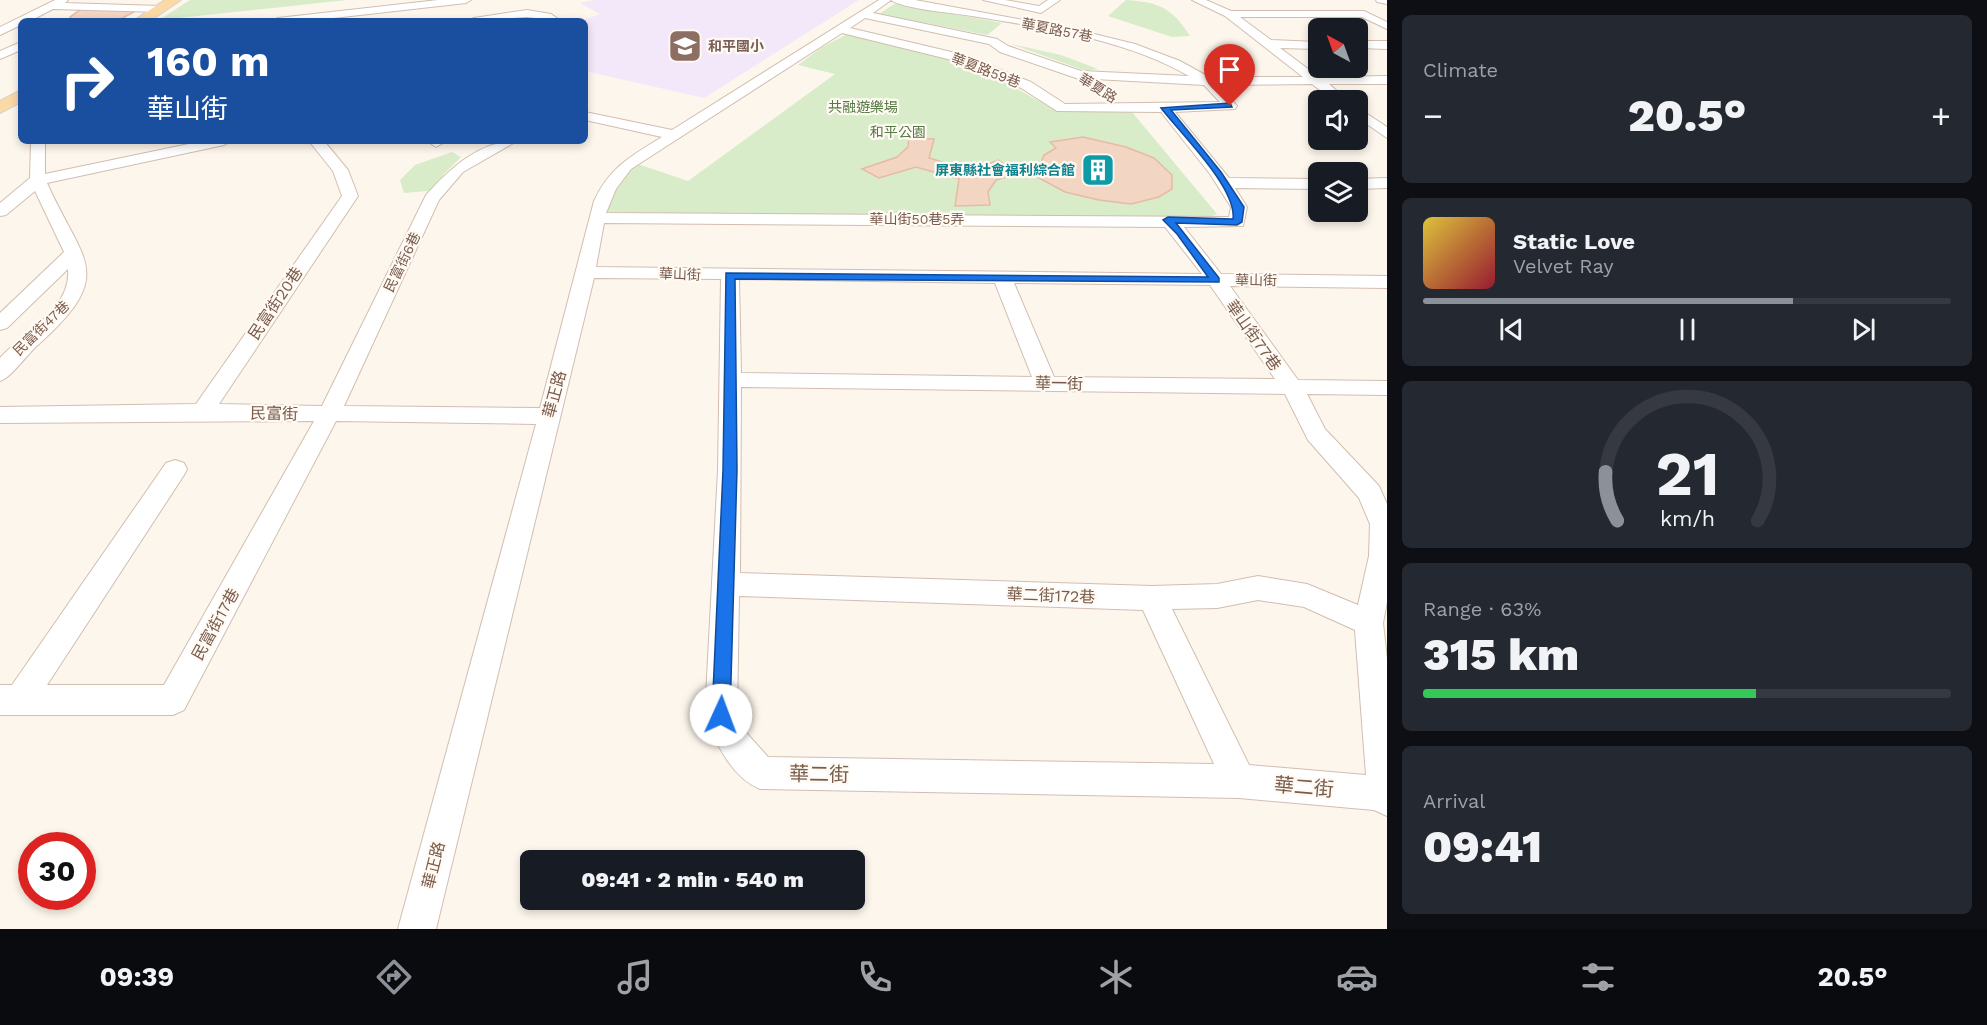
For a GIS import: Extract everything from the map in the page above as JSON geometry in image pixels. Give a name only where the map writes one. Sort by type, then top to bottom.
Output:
[{"type":"main road","points":[[145,18],[174,0]]},
{"type":"street","points":[[27,18],[63,0]]},
{"type":"street","points":[[97,6],[108,0]]},
{"type":"street","points":[[304,18],[466,0]]},
{"type":"street","name":"華正路","points":[[417,929],[586,272],[601,198],[611,179],[626,166],[886,0]]},
{"type":"street","name":"華夏路57巷","points":[[896,0],[953,11],[1005,32],[1135,47],[1168,59],[1211,81]]},
{"type":"street","points":[[953,11],[968,0]]},
{"type":"street","points":[[988,0],[1041,10],[1055,0]]},
{"type":"street","points":[[1197,0],[1229,14],[1327,90]]},
{"type":"street","points":[[1381,0],[1387,1]]},
{"type":"street","points":[[1329,2],[1387,11]]},
{"type":"street","points":[[51,6],[160,9]]},
{"type":"street","points":[[410,6],[414,18]]},
{"type":"street","points":[[1229,14],[1360,8],[1387,26]]},
{"type":"street","points":[[500,18],[535,14],[547,15],[551,18]]},
{"type":"street","name":"華夏路","points":[[864,15],[1005,32],[1004,49],[1080,75],[1128,107],[1165,108]]},
{"type":"street","points":[[0,32],[18,23]]},
{"type":"street","name":"華夏路59巷","points":[[841,29],[954,57],[1026,85],[1062,108],[1128,107]]},
{"type":"street","points":[[0,32],[18,32]]},
{"type":"street","points":[[954,57],[1005,32],[1016,41],[1035,46]]},
{"type":"street","points":[[1270,44],[1308,45]]},
{"type":"street","points":[[1368,45],[1387,45]]},
{"type":"street","points":[[0,55],[18,46]]},
{"type":"street","points":[[1086,61],[1129,76]]},
{"type":"street","points":[[1080,75],[1211,81],[1387,80]]},
{"type":"street","points":[[1165,108],[1230,106],[1226,96],[1211,81]]},
{"type":"street","points":[[1165,108],[1224,183],[1308,184]]},
{"type":"street","points":[[588,117],[672,135]]},
{"type":"street","points":[[1368,120],[1387,134]]},
{"type":"street","points":[[1371,122],[1387,122]]},
{"type":"street","points":[[38,144],[38,180]]},
{"type":"street","points":[[136,144],[141,157]]},
{"type":"street","points":[[0,212],[38,180],[207,144]]},
{"type":"street","name":"民富街20巷","points":[[202,412],[350,196],[340,170],[318,144]]},
{"type":"street","name":"民富街6巷","points":[[329,414],[432,198],[458,169],[504,144]]},
{"type":"street","name":"民富街47巷","points":[[0,374],[8,360],[70,302],[79,285],[74,253],[38,180]]},
{"type":"street","name":"華山街50巷5弄","points":[[597,218],[1237,222],[1239,207],[1224,183]]},
{"type":"street","points":[[1368,184],[1387,183]]},
{"type":"street","name":"華山街77巷","points":[[1168,220],[1180,232],[1216,280],[1293,389],[1316,434],[1370,493],[1383,524],[1384,557],[1370,623],[1386,795]]},
{"type":"street","points":[[0,324],[74,253]]},
{"type":"street","name":"華山街","points":[[586,272],[730,276],[1002,276],[1387,282]]},
{"type":"street","name":"華二街","points":[[730,276],[731,380],[721,715],[731,739],[760,773],[1239,781],[1386,795]]},
{"type":"street","points":[[1002,276],[1045,382]]},
{"type":"street","name":"華一街","points":[[731,380],[1045,382],[1293,389],[1387,388]]},
{"type":"street","name":"民富街","points":[[0,416],[202,412],[548,416]]},
{"type":"street","name":"民富街17巷","points":[[10,699],[173,700],[329,414]]},
{"type":"street","name":"民富街17巷","points":[[10,699],[175,469]]},
{"type":"street","name":"華二街172巷","points":[[725,584],[1152,598],[1217,596],[1258,588],[1307,596],[1370,623]]},
{"type":"street","points":[[1152,598],[1239,781]]},
{"type":"shaded area","name":"和平國小","points":[[595,0],[859,0],[704,98],[588,72],[588,18],[600,14],[580,3]]},
{"type":"green space","points":[[190,0],[347,0],[178,18],[162,18]]},
{"type":"green space","points":[[1126,0],[1164,8],[1177,19],[1190,36],[1172,37],[1108,16]]},
{"type":"green space","points":[[896,3],[1002,23],[987,35],[879,14]]},
{"type":"green space","name":"和平公園","points":[[849,33],[959,61],[1001,80],[1059,112],[1132,112],[1217,214],[1205,219],[705,216],[599,213],[607,189],[635,163],[688,181],[835,74],[798,65],[821,48]]},
{"type":"green space","points":[[1011,44],[1061,55],[1098,69],[1086,71]]},
{"type":"green space","points":[[452,152],[461,157],[444,174],[439,190],[404,193],[400,180],[415,165]]},
{"type":"building","points":[[81,9],[136,11],[123,18],[70,17]]},
{"type":"building","name":"屏東縣社會福利綜合館","points":[[1083,137],[1126,147],[1154,158],[1172,175],[1172,189],[1159,197],[1131,204],[1099,200],[1065,192],[1037,177],[1026,165],[1040,165],[1044,155],[1056,148],[1050,142]]},
{"type":"building","points":[[909,138],[934,139],[929,158],[973,171],[998,160],[1018,174],[996,180],[988,192],[990,205],[955,206],[959,179],[916,167],[879,178],[862,169],[897,157],[908,147]]},
{"type":"place","name":"和平國小","points":[[685,46]]},
{"type":"place","name":"屏東縣社會福利綜合館","points":[[1098,170]]},
{"type":"route","points":[[721,715],[730,470],[730,276],[1002,276],[1216,280],[1180,232],[1168,220],[1237,222],[1239,207],[1217,172],[1165,108],[1230,106]]},
{"type":"park label","name":"共融遊樂場","points":[[863,107]]}]
